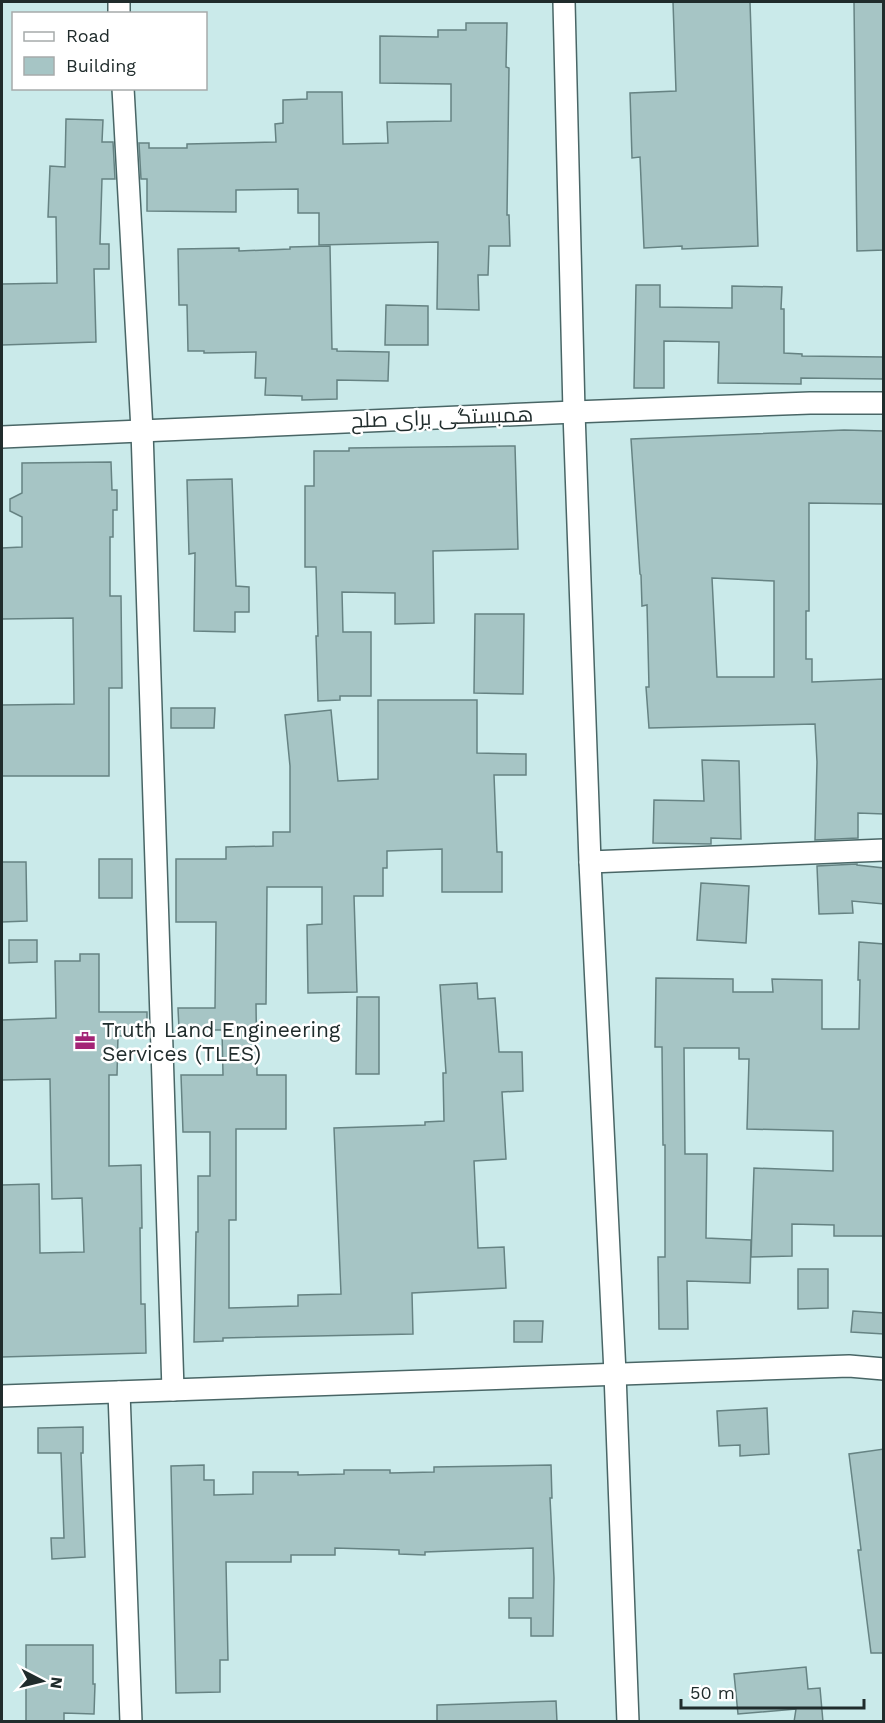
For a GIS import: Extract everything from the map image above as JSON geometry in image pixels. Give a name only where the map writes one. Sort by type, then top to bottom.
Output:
[{"type":"street","points":[[564,2],[574,412],[590,862],[615,1373],[628,1722]]},
{"type":"street","points":[[123,90],[141,430],[173,1390]]},
{"type":"street","name":"همبستگی برای صلح","points":[[2,437],[574,412],[810,403],[884,403]]},
{"type":"street","points":[[590,862],[884,850]]},
{"type":"street","points":[[2,1396],[615,1373],[849,1366],[884,1369]]},
{"type":"street","points":[[119,1392],[131,1722]]},
{"type":"building","points":[[673,2],[750,2],[758,246],[644,248],[640,157],[632,158],[630,93],[676,91]]},
{"type":"building","points":[[854,2],[884,2],[884,250],[857,251]]},
{"type":"building","points":[[466,23],[507,23],[506,67],[509,68],[507,215],[509,215],[510,246],[489,246],[488,275],[478,275],[479,310],[437,309],[438,242],[319,245],[319,213],[298,213],[298,189],[236,190],[236,212],[147,211],[147,179],[141,179],[139,143],[149,143],[149,148],[187,148],[187,144],[276,142],[275,124],[283,123],[283,100],[307,99],[307,92],[342,92],[343,144],[388,143],[387,122],[451,121],[451,84],[380,83],[380,36],[438,37],[438,30],[466,30]]},
{"type":"building","points":[[66,119],[103,120],[102,142],[113,142],[115,179],[102,179],[100,244],[109,244],[109,269],[94,269],[96,342],[2,345],[2,284],[57,283],[56,217],[48,217],[50,166],[65,167]]},
{"type":"building","points":[[330,246],[332,349],[389,352],[388,381],[337,380],[337,399],[302,400],[302,396],[265,395],[266,378],[255,378],[256,352],[188,351],[187,305],[179,305],[178,249],[239,248],[239,251]]},
{"type":"building","points":[[636,285],[660,285],[660,307],[732,308],[732,286],[782,287],[784,353],[802,354],[802,356],[884,357],[884,379],[801,378],[801,384],[718,383],[719,342],[664,341],[664,388],[634,388]]},
{"type":"building","points":[[386,305],[428,306],[428,345],[385,345]]},
{"type":"building","points":[[844,430],[884,431],[884,504],[809,503],[809,611],[806,611],[806,659],[812,659],[812,682],[884,679],[884,814],[858,813],[858,838],[815,840],[817,762],[815,724],[649,728],[646,687],[649,687],[647,605],[642,606],[631,439]],"holes":[[[712,578],[774,581],[774,677],[717,677]]]},
{"type":"building","points":[[515,446],[518,549],[433,551],[434,623],[395,624],[395,593],[342,592],[343,632],[371,632],[371,696],[340,696],[340,700],[318,701],[316,567],[305,567],[305,486],[314,486],[314,451],[349,451],[349,448]]},
{"type":"building","points":[[111,462],[112,490],[117,490],[117,510],[113,510],[113,537],[110,537],[110,596],[121,596],[122,688],[109,688],[109,776],[2,776],[2,705],[74,704],[73,618],[2,619],[2,548],[22,547],[22,517],[10,511],[10,499],[22,493],[22,463]]},
{"type":"building","points":[[232,479],[236,586],[249,587],[249,612],[235,612],[235,632],[194,631],[195,553],[189,554],[187,480]]},
{"type":"building","points":[[475,614],[524,614],[523,694],[474,693]]},
{"type":"building","points":[[378,700],[477,700],[477,753],[526,754],[526,775],[494,775],[497,852],[502,852],[502,892],[442,892],[442,849],[387,851],[387,868],[383,868],[383,896],[354,896],[357,992],[308,993],[307,925],[322,924],[322,887],[267,887],[266,1004],[256,1004],[257,1075],[286,1075],[286,1129],[236,1129],[236,1220],[229,1220],[229,1308],[298,1306],[298,1295],[341,1294],[334,1128],[425,1125],[425,1122],[444,1121],[443,1073],[446,1073],[440,985],[477,983],[478,999],[495,998],[499,1052],[522,1052],[523,1091],[502,1092],[506,1159],[474,1161],[478,1248],[504,1247],[506,1288],[412,1293],[413,1334],[223,1338],[223,1341],[194,1342],[198,1176],[210,1176],[210,1132],[183,1132],[181,1075],[223,1075],[222,1030],[179,1029],[178,1008],[215,1008],[216,922],[176,922],[176,859],[226,859],[226,847],[273,846],[273,832],[290,832],[290,766],[285,715],[331,710],[338,781],[378,779]]},
{"type":"building","points":[[171,708],[215,708],[214,728],[171,728]]},
{"type":"building","points":[[702,760],[739,761],[741,839],[711,838],[711,844],[653,843],[654,800],[704,801]]},
{"type":"building","points":[[99,859],[132,859],[132,898],[99,898]]},
{"type":"building","points":[[2,862],[26,862],[27,921],[2,922]]},
{"type":"building","points":[[857,864],[884,868],[884,904],[852,901],[853,913],[819,914],[817,866]]},
{"type":"building","points":[[701,883],[749,886],[746,943],[697,940]]},
{"type":"building","points":[[9,940],[37,940],[37,962],[9,963]]},
{"type":"building","points":[[859,942],[884,944],[884,1236],[834,1236],[834,1225],[792,1224],[792,1256],[751,1257],[754,1168],[833,1171],[833,1131],[747,1129],[749,1059],[739,1059],[739,1048],[684,1048],[685,1154],[707,1154],[706,1238],[751,1240],[750,1283],[687,1281],[688,1329],[659,1329],[658,1257],[665,1257],[665,1145],[663,1145],[662,1047],[655,1047],[656,978],[733,979],[733,992],[773,992],[772,979],[822,980],[822,1029],[859,1029]]},
{"type":"building","points":[[80,954],[99,954],[99,1012],[147,1012],[147,1035],[118,1036],[117,1075],[109,1075],[109,1166],[141,1165],[141,1304],[145,1304],[146,1353],[2,1357],[2,1185],[39,1184],[40,1253],[84,1252],[82,1198],[52,1199],[50,1079],[2,1080],[2,1020],[56,1018],[55,961],[80,961]]},
{"type":"building","points":[[357,997],[379,997],[379,1074],[356,1074]]},
{"type":"building","points":[[798,1269],[828,1269],[828,1308],[798,1309]]},
{"type":"building","points":[[853,1311],[884,1313],[884,1334],[851,1332]]},
{"type":"building","points":[[514,1321],[543,1321],[542,1342],[514,1342]]},
{"type":"building","points":[[767,1408],[769,1454],[740,1456],[740,1445],[719,1446],[717,1411]]},
{"type":"building","points":[[83,1427],[83,1453],[81,1453],[85,1557],[52,1559],[51,1538],[64,1538],[61,1453],[38,1453],[38,1428]]},
{"type":"building","points":[[884,1449],[884,1653],[871,1653],[849,1454]]},
{"type":"building","points":[[204,1465],[204,1480],[214,1480],[214,1495],[253,1494],[253,1472],[298,1472],[298,1475],[344,1474],[344,1470],[390,1470],[390,1473],[434,1472],[434,1467],[551,1465],[553,1636],[531,1636],[531,1618],[509,1618],[509,1598],[533,1598],[533,1548],[425,1552],[425,1555],[399,1554],[399,1550],[335,1548],[335,1555],[291,1555],[291,1562],[226,1562],[228,1660],[220,1660],[220,1692],[176,1693],[171,1466]]},
{"type":"building","points":[[26,1645],[93,1645],[94,1714],[64,1713],[64,1722],[26,1722]]},
{"type":"building","points":[[806,1667],[808,1689],[820,1688],[823,1722],[794,1722],[796,1709],[738,1714],[734,1674]]},
{"type":"building","points":[[556,1701],[557,1722],[437,1722],[437,1705]]},
{"type":"place","name":"Truth Land Engineering Services (TLES)","points":[[85,1041]]}]
